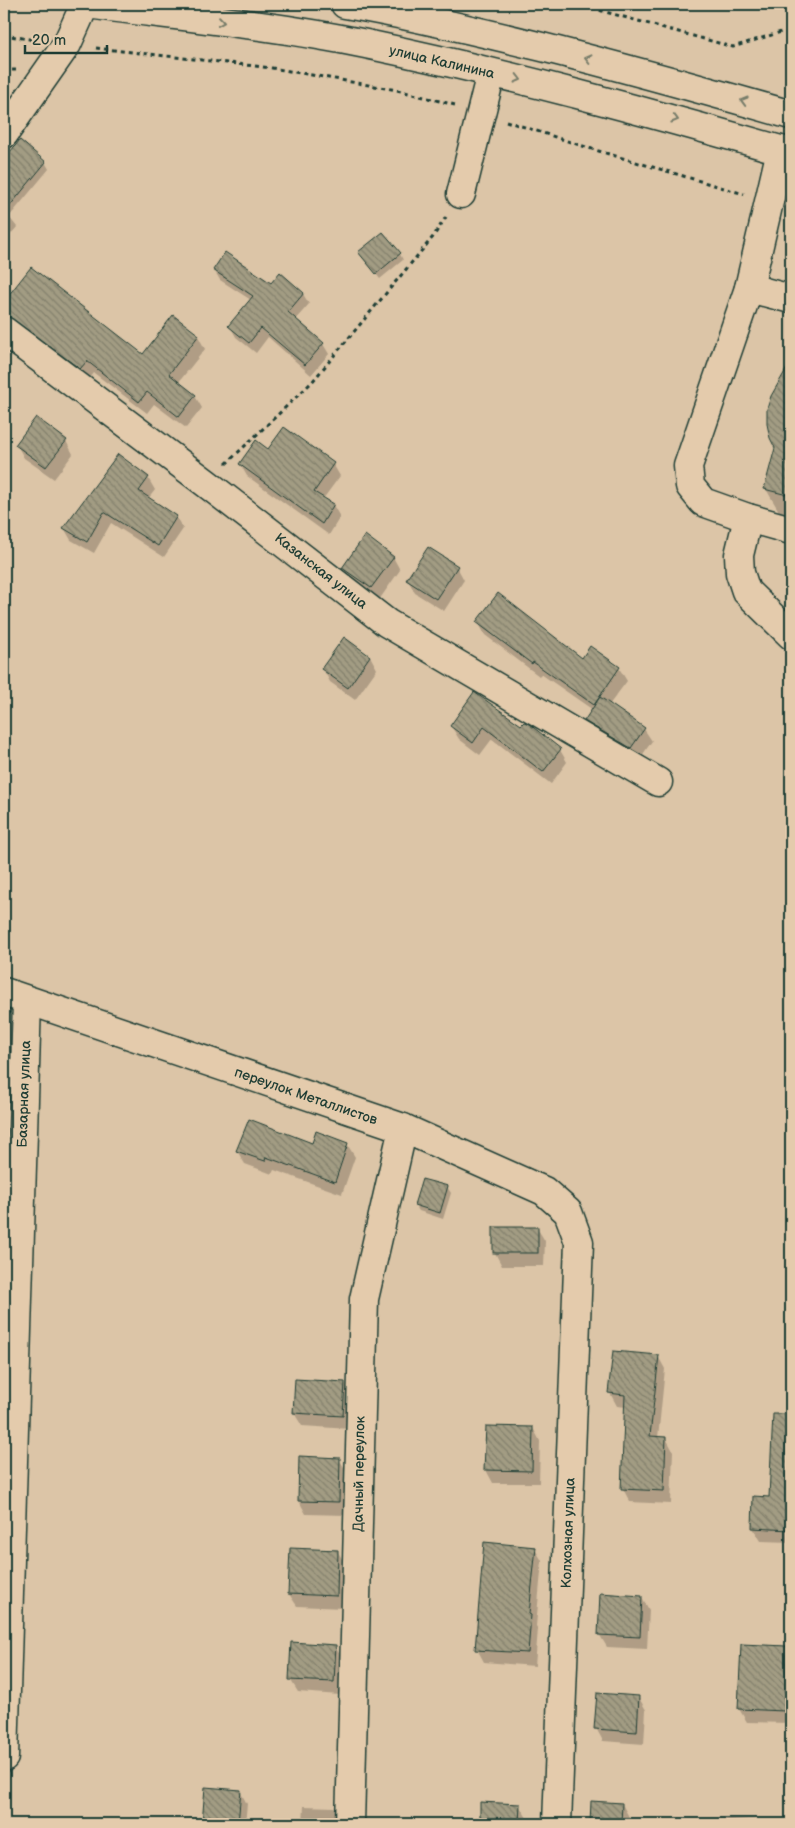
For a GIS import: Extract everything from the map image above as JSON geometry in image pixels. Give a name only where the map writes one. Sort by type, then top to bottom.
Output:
[{"type":"street","name":"улица Калинина","points":[[86,4],[271,28],[365,44],[646,111],[786,151]]},
{"type":"street","points":[[4,134],[67,44],[86,4]]},
{"type":"street","points":[[345,4],[383,10],[487,33],[665,78],[791,115]]},
{"type":"street","points":[[461,194],[491,73]]},
{"type":"street","points":[[786,151],[749,288],[688,466],[690,486],[703,502],[748,518],[791,530]]},
{"type":"street","points":[[749,288],[791,298]]},
{"type":"street","name":"Казанская улица","points":[[4,331],[206,483],[387,623],[658,782]]},
{"type":"street","points":[[748,518],[739,555],[740,573],[746,591],[791,635]]},
{"type":"street","name":"переулок Металлистов","points":[[16,997],[403,1128],[544,1191],[568,1212],[579,1242]]},
{"type":"street","name":"Базарная улица","points":[[4,1757],[16,997]]},
{"type":"street","name":"Дачный переулок","points":[[350,1824],[364,1299],[403,1128]]},
{"type":"street","name":"Колхозная улица","points":[[557,1824],[579,1242]]},
{"type":"path","points":[[585,4],[602,11],[733,47],[791,29]]},
{"type":"path","points":[[4,35],[38,40]]},
{"type":"path","points":[[90,47],[272,68],[397,90],[462,107]]},
{"type":"path","points":[[502,120],[592,149],[747,194]]},
{"type":"path","points":[[206,483],[312,382],[433,236],[461,194]]},
{"type":"building","points":[[20,140],[46,162],[4,213],[4,159]]},
{"type":"building","points":[[383,232],[401,253],[376,274],[358,252]]},
{"type":"building","points":[[225,252],[271,283],[280,272],[304,293],[288,312],[324,343],[305,365],[261,328],[249,343],[228,326],[253,296],[213,270]]},
{"type":"building","points":[[31,267],[143,354],[173,315],[199,335],[169,374],[196,395],[179,417],[147,392],[139,402],[87,361],[80,369],[4,313],[4,301]]},
{"type":"building","points":[[791,361],[791,496],[764,489],[775,448],[770,438],[767,424],[767,409],[771,396]]},
{"type":"building","points":[[36,417],[67,440],[46,467],[15,445]]},
{"type":"building","points":[[284,427],[334,463],[314,492],[334,504],[322,524],[239,464],[256,440],[268,449]]},
{"type":"building","points":[[118,454],[149,477],[139,491],[177,516],[158,546],[104,512],[87,542],[63,528]]},
{"type":"building","points":[[365,535],[394,557],[371,588],[342,568]]},
{"type":"building","points":[[428,547],[458,566],[436,599],[406,580]]},
{"type":"building","points":[[498,593],[582,658],[590,646],[620,667],[594,705],[533,662],[532,664],[476,622]]},
{"type":"building","points":[[344,637],[370,656],[348,688],[321,669]]},
{"type":"building","points":[[474,692],[521,725],[524,722],[529,724],[561,749],[543,772],[484,727],[473,743],[450,726]]},
{"type":"building","points":[[600,697],[645,728],[631,748],[584,721]]},
{"type":"building","points":[[249,1119],[312,1143],[316,1131],[348,1143],[335,1182],[266,1157],[265,1161],[236,1151]]},
{"type":"building","points":[[422,1179],[448,1186],[440,1213],[414,1205]]},
{"type":"building","points":[[493,1227],[538,1227],[538,1253],[493,1253]]},
{"type":"building","points":[[613,1351],[659,1355],[650,1436],[666,1437],[664,1491],[621,1489],[625,1395],[608,1393]]},
{"type":"building","points":[[295,1379],[345,1382],[343,1416],[293,1413]]},
{"type":"building","points":[[773,1414],[791,1414],[791,1530],[752,1528],[753,1496],[769,1497]]},
{"type":"building","points":[[486,1426],[533,1427],[532,1471],[484,1470]]},
{"type":"building","points":[[299,1456],[340,1458],[339,1502],[298,1501]]},
{"type":"building","points":[[484,1542],[536,1547],[529,1614],[531,1615],[528,1653],[475,1650]]},
{"type":"building","points":[[290,1548],[338,1550],[337,1596],[288,1594]]},
{"type":"building","points":[[600,1593],[642,1596],[640,1637],[598,1635]]},
{"type":"building","points":[[291,1642],[336,1645],[334,1682],[289,1680]]},
{"type":"building","points":[[741,1644],[787,1646],[785,1711],[738,1709]]},
{"type":"building","points":[[597,1693],[639,1696],[637,1732],[594,1729]]},
{"type":"building","points":[[205,1787],[241,1790],[238,1824],[202,1824]]},
{"type":"building","points":[[591,1801],[622,1803],[621,1824],[590,1824]]},
{"type":"building","points":[[480,1802],[520,1804],[519,1824],[480,1824]]}]
